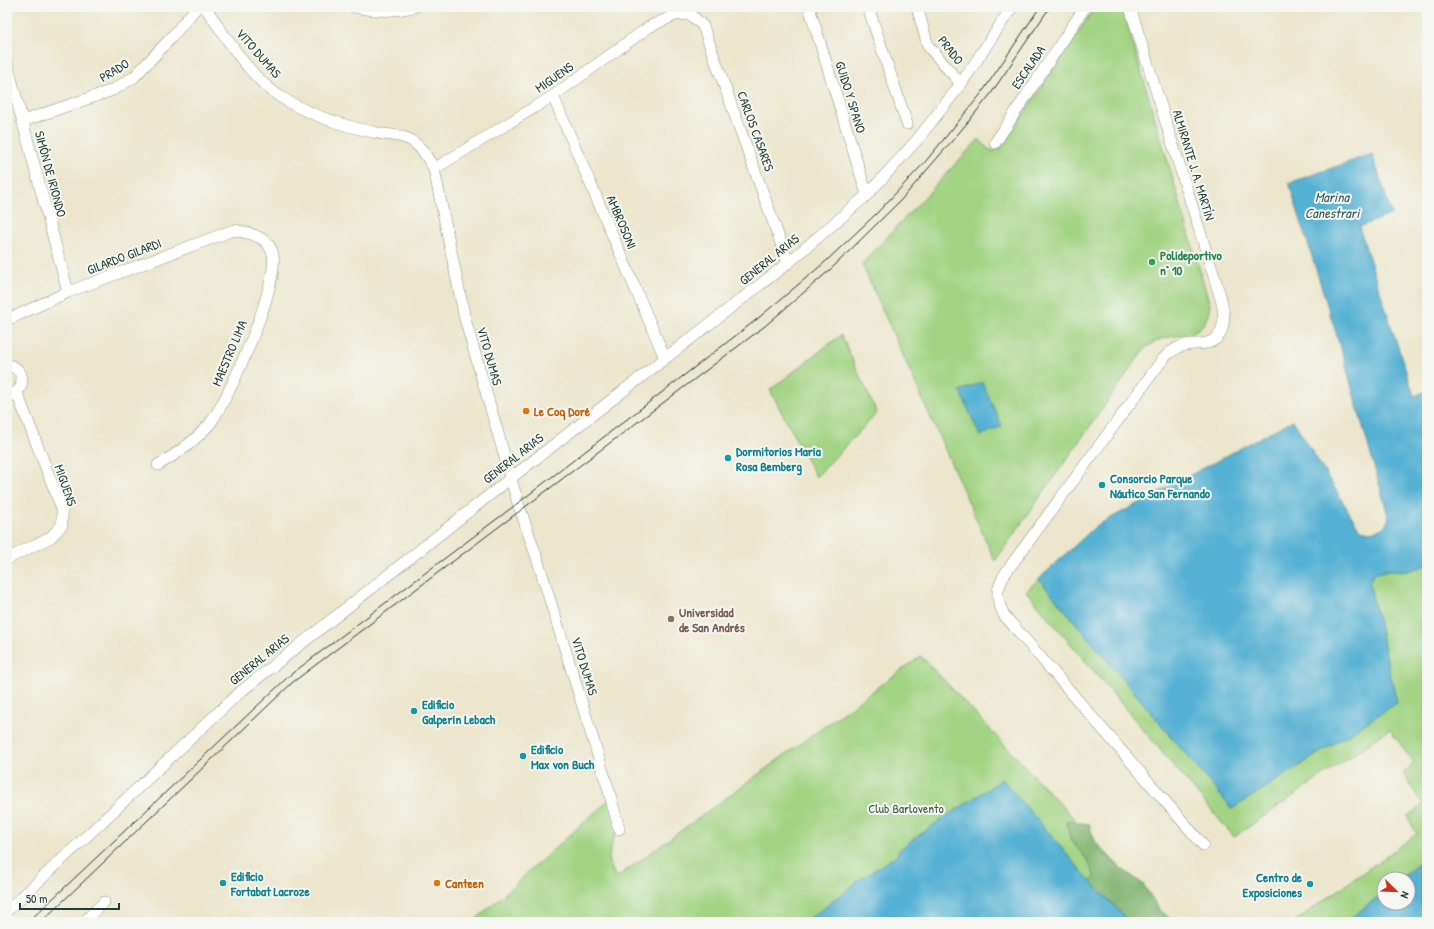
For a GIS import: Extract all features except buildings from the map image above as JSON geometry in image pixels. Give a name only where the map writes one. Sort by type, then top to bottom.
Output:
[{"type":"street","name":"PRADO","points":[[23,121],[112,90],[134,77],[170,39],[197,7]]},
{"type":"street","name":"VITO DUMAS","points":[[205,7],[240,56],[260,79],[278,95],[315,115],[337,123],[375,133],[390,134],[406,138],[418,146],[427,155],[434,169],[465,320],[518,503],[537,558],[609,791],[619,829]]},
{"type":"street","points":[[354,7],[372,11],[396,11],[414,7]]},
{"type":"street","name":"GUIDO Y SPANO","points":[[809,7],[867,195]]},
{"type":"street","points":[[868,7],[907,124]]},
{"type":"street","name":"PRADO","points":[[917,7],[928,46],[961,84]]},
{"type":"street","name":"GENERAL ARIAS","points":[[7,912],[239,693],[788,262],[867,195],[917,140],[961,84],[1012,7]]},
{"type":"street","name":"ESCALADA","points":[[995,143],[1085,7]]},
{"type":"street","name":"ALMIRANTE J. A. MARTÍN","points":[[1130,7],[1221,299],[1224,311],[1224,322],[1221,332],[1216,339],[1207,344],[1183,345],[1168,354],[1006,572],[999,584],[997,596],[1004,615],[1203,845]]},
{"type":"street","name":"MIGUENS","points":[[434,169],[553,96],[649,27],[675,15],[690,14]]},
{"type":"street","name":"CARLOS CASARES","points":[[690,14],[703,26],[788,262]]},
{"type":"street","name":"SIMÓN DE IRIONDO","points":[[7,63],[68,292]]},
{"type":"street","name":"AMBROSONI","points":[[553,96],[666,358]]},
{"type":"street","name":"GILARDO GILARDI","points":[[7,320],[68,292],[234,230],[252,233]]},
{"type":"street","name":"MAESTRO LIMA","points":[[158,465],[178,453],[209,425],[231,388],[254,334],[272,277],[274,264],[272,251],[265,241],[252,233]]},
{"type":"street","name":"MIGUENS","points":[[7,365],[17,369],[22,376],[22,386],[12,395],[62,509],[62,525],[51,537],[7,559]]},
{"type":"street","points":[[84,922],[104,902]]},
{"type":"green space","points":[[1095,7],[1122,7],[1210,305],[1204,323],[1193,332],[1161,339],[1145,348],[995,561],[862,264],[979,139],[988,149],[994,151],[1001,148]]},
{"type":"green space","points":[[841,335],[877,413],[816,477],[770,390]]},
{"type":"green space","points":[[1427,565],[1427,857],[1410,871],[1376,871],[1376,898],[1346,922],[1294,922],[1417,834],[1407,816],[1423,805],[1403,773],[1414,764],[1390,729],[1234,837],[1026,591],[1039,579],[1232,809],[1397,703],[1369,582],[1374,574],[1388,570],[1407,571]]},
{"type":"green space","name":"Club Barlovento","points":[[921,656],[1171,922],[473,922],[611,798],[619,829],[612,843],[608,860],[616,878]]},
{"type":"green space","points":[[1066,821],[1089,824],[1095,844],[1122,869],[1143,884],[1159,909],[1174,922],[1130,922],[1091,882],[1094,876],[1088,861],[1071,841]]},
{"type":"water","name":"Marina Canestrari","points":[[1372,154],[1392,214],[1359,227],[1414,396],[1427,391],[1427,565],[1407,571],[1388,570],[1374,574],[1369,582],[1397,703],[1232,809],[1039,579],[1096,526],[1293,420],[1360,530],[1370,532],[1383,528],[1389,519],[1341,349],[1289,183]]},
{"type":"water","points":[[982,382],[1002,426],[980,436],[960,391]]},
{"type":"water","points":[[1002,779],[1091,882],[1130,922],[804,922],[859,880],[897,855],[899,850],[912,840]]},
{"type":"water","points":[[1427,857],[1427,922],[1346,922],[1376,898],[1376,911],[1416,911],[1416,871],[1410,871]]},
{"type":"tram line","points":[[28,922],[290,675],[518,503],[756,320],[824,263],[876,214],[925,162],[981,94],[1040,7]]},
{"type":"tram line","points":[[41,922],[293,682],[765,326],[831,269],[901,200],[958,134],[990,95],[1050,7]]},
{"type":"place","name":"Polideportivo n° 10","points":[[1152,262]]},
{"type":"place","name":"Le Coq Doré","points":[[526,411]]},
{"type":"place","name":"Dormitorios María Rosa Bemberg","points":[[728,458]]},
{"type":"place","name":"Consorcio Parque Náutico San Fernando","points":[[1102,485]]},
{"type":"place","name":"Universidad de San Andrés","points":[[671,619]]},
{"type":"place","name":"Edificio Galperín Lebach","points":[[414,711]]},
{"type":"place","name":"Edificio Max von Buch","points":[[523,756]]},
{"type":"place","name":"Edificio Fortabat Lacroze","points":[[223,883]]},
{"type":"place","name":"Canteen","points":[[437,883]]},
{"type":"place","name":"Centro de Exposiciones","points":[[1310,884]]}]
